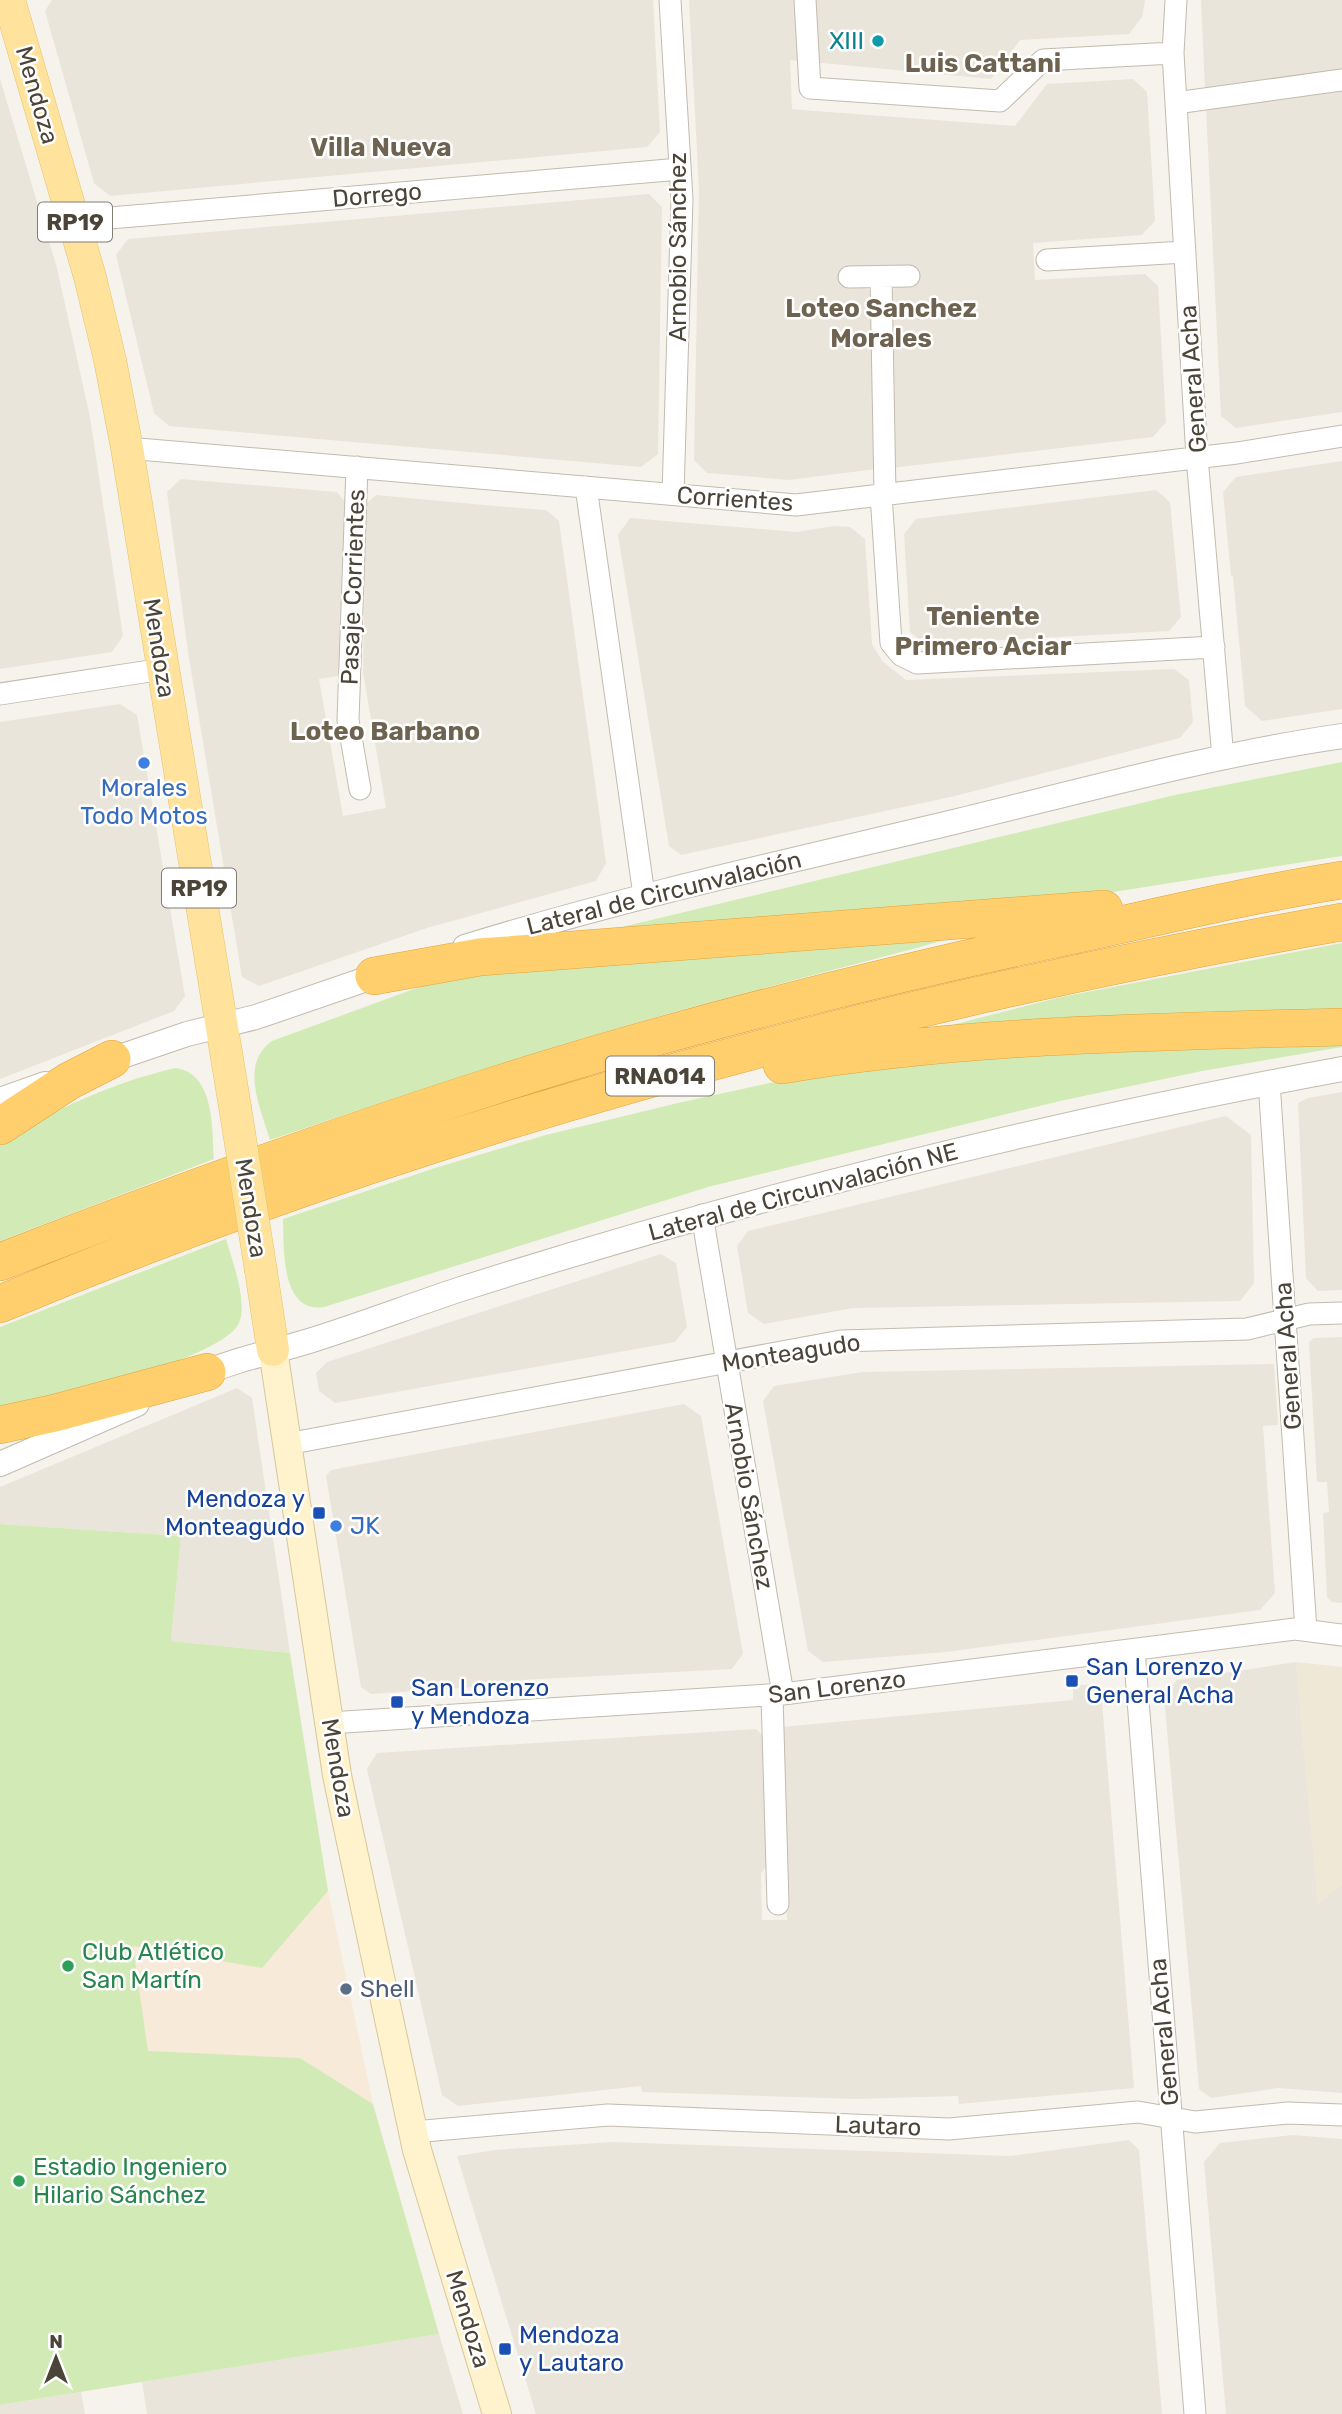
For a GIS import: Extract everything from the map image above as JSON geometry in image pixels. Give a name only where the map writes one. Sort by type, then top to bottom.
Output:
[{"type":"highway","points":[[374,976],[480,957],[1045,914],[1328,882]]},
{"type":"highway","name":"RNA014","points":[[0,1262],[272,1160],[498,1084],[624,1046],[935,966],[1328,882]]},
{"type":"highway","name":"RNA014","points":[[0,1304],[242,1211],[557,1105],[773,1045],[971,996],[1109,966],[1342,922]]},
{"type":"highway","points":[[557,1105],[825,1058],[957,1042],[1107,1034],[1342,1027]]},
{"type":"highway","points":[[0,1126],[69,1081],[112,1059]]},
{"type":"highway","points":[[0,1424],[55,1413],[207,1372]]},
{"type":"main road","name":"Mendoza","points":[[9,0],[75,221],[110,360],[127,448],[261,1271],[337,1775],[413,2132],[497,2414]]},
{"type":"street","name":"Arnobio Sánchez","points":[[670,0],[682,199],[673,494]]},
{"type":"street","points":[[805,0],[810,88],[1000,101],[1043,60],[1172,52]]},
{"type":"street","name":"General Acha","points":[[1175,0],[1172,52],[1197,457],[1223,758]]},
{"type":"street","points":[[1175,103],[1342,80]]},
{"type":"street","name":"Dorrego","points":[[75,221],[680,169]]},
{"type":"street","points":[[1046,260],[1185,252]]},
{"type":"street","points":[[849,277],[909,276]]},
{"type":"street","points":[[881,277],[883,495],[891,643],[908,660],[917,663],[1214,647]]},
{"type":"street","name":"Corrientes","points":[[127,448],[796,505],[1197,457],[1342,436]]},
{"type":"street","name":"Pasaje Corrientes","points":[[357,467],[348,720],[360,789]]},
{"type":"street","points":[[586,487],[644,895]]},
{"type":"street","points":[[0,694],[163,669]]},
{"type":"street","name":"Lateral de Circunvalación","points":[[0,1100],[187,1034],[256,1017],[517,931],[644,895],[1223,758],[1342,736]]},
{"type":"street","name":"Lateral de Circunvalación NE","points":[[0,1465],[237,1360],[307,1342],[480,1284],[702,1215],[925,1158],[1342,1069]]},
{"type":"street","name":"General Acha","points":[[1269,1083],[1306,1630]]},
{"type":"street","name":"Arnobio Sánchez","points":[[702,1215],[777,1695],[778,1905]]},
{"type":"street","name":"Monteagudo","points":[[287,1444],[841,1341],[1247,1329],[1309,1314],[1342,1313]]},
{"type":"street","name":"San Lorenzo","points":[[329,1723],[777,1695],[1295,1629],[1342,1635]]},
{"type":"street","name":"General Acha","points":[[1134,1650],[1195,2414]]},
{"type":"street","name":"Lautaro","points":[[413,2132],[608,2115],[949,2129],[1138,2112],[1195,2122],[1288,2113],[1342,2115]]},
{"type":"shaded area","points":[[52,0],[653,0],[660,132],[647,147],[110,196],[94,183],[45,11]]},
{"type":"shaded area","points":[[689,0],[1145,0],[1142,17],[1129,34],[1020,40],[991,79],[790,60],[792,109],[802,110],[1015,126],[1047,84],[1133,79],[1147,92],[1155,221],[1142,235],[1033,243],[1035,280],[1145,274],[1158,286],[1166,422],[1153,437],[892,468],[889,293],[899,284],[916,284],[916,269],[846,268],[873,294],[876,469],[789,480],[707,473],[694,460],[699,190]]},
{"type":"shaded area","points":[[1201,0],[1342,0],[1342,70],[1205,90]]},
{"type":"shaded area","points":[[0,79],[57,268],[90,417],[123,636],[112,652],[0,669]]},
{"type":"shaded area","points":[[1342,88],[1342,412],[1236,428],[1221,416],[1206,108]]},
{"type":"shaded area","points":[[649,194],[662,207],[658,454],[641,467],[169,426],[154,413],[116,255],[128,239]]},
{"type":"shaded area","points":[[1342,461],[1342,709],[1262,721],[1245,706],[1223,492],[1236,477]]},
{"type":"shaded area","points":[[181,479],[337,492],[345,502],[338,676],[319,679],[343,816],[386,808],[363,672],[366,504],[376,495],[546,510],[559,521],[606,863],[596,881],[427,928],[259,986],[242,977],[188,652],[167,492]]},
{"type":"shaded area","points":[[1156,490],[1170,502],[1181,617],[1169,631],[925,644],[910,632],[904,534],[916,519]]},
{"type":"shaded area","points":[[630,518],[797,532],[833,526],[850,527],[865,539],[872,644],[882,661],[906,680],[1174,669],[1189,680],[1193,722],[1180,738],[955,796],[681,855],[669,846],[618,535]]},
{"type":"shaded area","points":[[120,704],[137,715],[185,996],[174,1011],[0,1079],[0,722]]},
{"type":"shaded area","points":[[1342,1092],[1342,1290],[1318,1291],[1306,1278],[1298,1103],[1308,1098]]},
{"type":"shaded area","points":[[1226,1116],[1251,1135],[1254,1283],[1240,1301],[853,1308],[764,1324],[748,1313],[737,1246],[748,1231]]},
{"type":"shaded area","points":[[661,1254],[676,1263],[687,1327],[675,1342],[335,1403],[319,1391],[316,1373],[327,1362]]},
{"type":"shaded area","points":[[1342,1337],[1342,1603],[1332,1602],[1327,1597],[1323,1513],[1329,1512],[1327,1482],[1317,1482],[1309,1342],[1314,1338]]},
{"type":"shaded area","points":[[1274,1364],[1278,1425],[1263,1426],[1275,1593],[1260,1610],[946,1652],[823,1662],[808,1651],[763,1401],[774,1386],[863,1372]]},
{"type":"shaded area","points":[[237,1388],[252,1398],[290,1653],[171,1641],[181,1536],[0,1524],[0,1487]]},
{"type":"shaded area","points":[[684,1404],[701,1416],[743,1654],[732,1669],[521,1680],[521,1684],[371,1694],[361,1687],[326,1476],[331,1470]]},
{"type":"shaded area","points":[[1296,1662],[1318,1903],[1342,1885],[1342,2093],[1278,2088],[1211,2098],[1199,2089],[1164,1696],[1177,1680]]},
{"type":"shaded area","points":[[1296,1662],[1342,1667],[1342,1885],[1318,1904]]},
{"type":"shaded area","points":[[1094,1684],[1101,1690],[1134,2088],[959,2104],[958,2096],[856,2099],[642,2092],[641,2086],[458,2106],[442,2095],[367,1769],[377,1753],[756,1729],[763,1736],[767,1866],[761,1873],[762,1920],[787,1920],[782,1727],[1073,1700],[1073,1686]]},
{"type":"shaded area","points":[[328,1891],[373,2104],[300,2058],[148,2052],[133,1945],[262,1968]]},
{"type":"shaded area","points":[[1293,2135],[1342,2139],[1342,2414],[1226,2414],[1204,2162],[1220,2143]]},
{"type":"shaded area","points":[[1129,2140],[1139,2150],[1162,2414],[536,2414],[457,2156],[495,2150],[613,2142],[1010,2156]]},
{"type":"shaded area","points":[[439,2334],[463,2414],[147,2414],[142,2382]]},
{"type":"shaded area","points":[[81,2392],[85,2414],[0,2414],[0,2405]]},
{"type":"green space","points":[[1342,762],[1342,856],[1107,893],[601,932],[1175,795]]},
{"type":"green space","points":[[972,932],[580,1039],[270,1140],[255,1088],[256,1062],[272,1041],[459,975]]},
{"type":"green space","points":[[1342,943],[1342,1015],[936,1029],[1061,997]]},
{"type":"green space","points":[[1342,1041],[1342,1047],[1202,1071],[1060,1101],[708,1187],[324,1307],[310,1306],[299,1300],[287,1276],[283,1219],[438,1167],[546,1135],[678,1103],[784,1080],[913,1062]]},
{"type":"green space","points":[[175,1068],[188,1072],[198,1080],[204,1091],[209,1104],[214,1159],[0,1241],[0,1145],[41,1120],[106,1089]]},
{"type":"green space","points":[[226,1239],[242,1304],[239,1323],[226,1337],[201,1351],[130,1378],[0,1414],[0,1327]]},
{"type":"green space","name":"Club Atlético San Martín","points":[[0,1524],[181,1536],[171,1641],[290,1653],[328,1891],[262,1968],[133,1946],[148,2051],[300,2058],[373,2104],[439,2334],[0,2405]]},
{"type":"place","name":"XIII","points":[[878,41]]},
{"type":"place","name":"Morales Todo Motos","points":[[144,763]]},
{"type":"place","name":"Mendoza y Monteagudo","points":[[319,1513]]},
{"type":"place","name":"JK","points":[[336,1526]]},
{"type":"place","name":"San Lorenzo y General Acha","points":[[1072,1681]]},
{"type":"place","name":"San Lorenzo y Mendoza","points":[[397,1702]]},
{"type":"place","name":"Club Atlético San Martín","points":[[68,1966]]},
{"type":"place","name":"Shell","points":[[346,1989]]},
{"type":"place","name":"Estadio Ingeniero Hilario Sánchez","points":[[19,2181]]},
{"type":"place","name":"Mendoza y Lautaro","points":[[505,2349]]},
{"type":"district","name":"Luis Cattani","points":[[983,63]]},
{"type":"district","name":"Villa Nueva","points":[[381,147]]},
{"type":"district","name":"Loteo Sanchez Morales","points":[[881,323]]},
{"type":"district","name":"Teniente Primero Aciar","points":[[983,631]]},
{"type":"district","name":"Loteo Barbano","points":[[385,731]]}]
